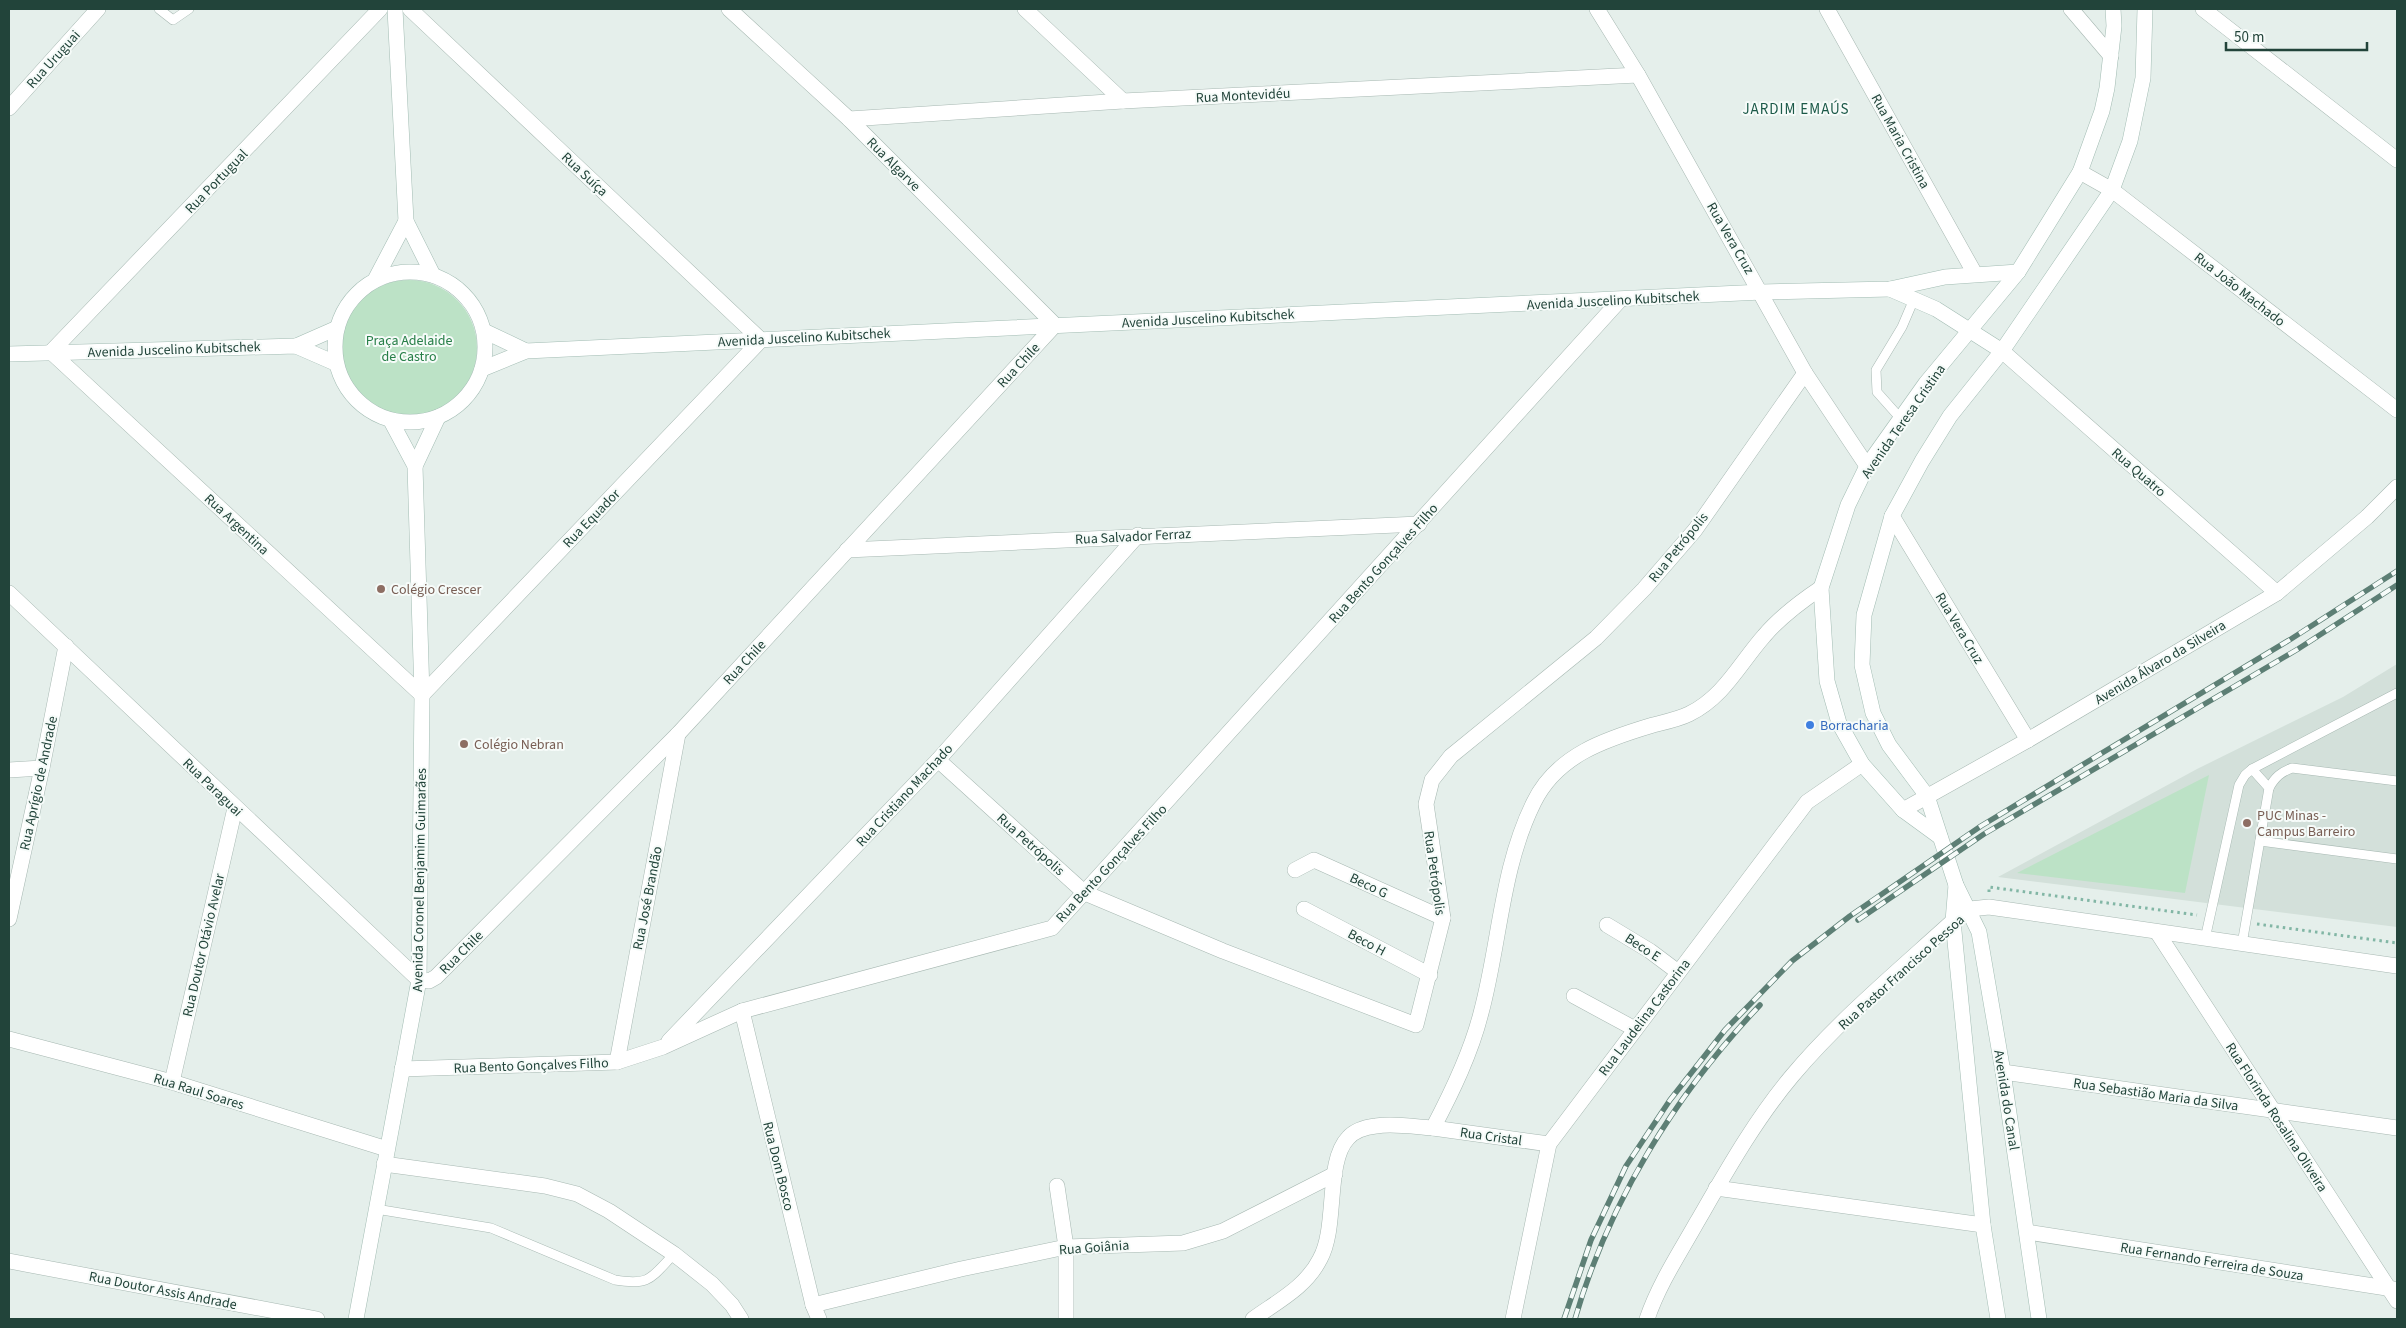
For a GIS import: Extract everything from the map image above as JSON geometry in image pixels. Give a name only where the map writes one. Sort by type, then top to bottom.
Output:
[{"type":"street","name":"Rua Uruguai","points":[[9,108],[98,9]]},
{"type":"street","name":"Rua Portugual","points":[[51,352],[380,9]]},
{"type":"street","points":[[395,9],[406,221],[432,275]]},
{"type":"street","name":"Rua Suíça","points":[[410,9],[761,340]]},
{"type":"street","name":"Rua Algarve","points":[[728,9],[849,119],[1055,325]]},
{"type":"street","points":[[1025,9],[1123,101]]},
{"type":"street","name":"Rua Vera Cruz","points":[[1597,9],[1638,75],[1762,292],[1805,373],[1867,466]]},
{"type":"street","name":"Rua Maria Cristina","points":[[1827,9],[1975,274]]},
{"type":"street","points":[[2071,9],[2111,56]]},
{"type":"street","name":"Avenida Teresa Cristina","points":[[1940,837],[1903,810],[1862,764],[1839,723],[1827,681],[1821,588],[1848,506],[1867,466],[1926,383],[2018,272],[2080,172],[2102,112],[2111,56],[2114,26],[2113,9]]},
{"type":"street","points":[[1940,837],[1927,796],[1889,745],[1873,713],[1862,665],[1864,615],[1892,516],[1922,461],[1950,416],[2002,351],[2112,190],[2130,141],[2143,78],[2145,9]]},
{"type":"street","points":[[2203,9],[2397,160]]},
{"type":"street","name":"Rua Montevidéu","points":[[849,119],[1123,101],[1638,75]]},
{"type":"street","name":"Rua João Machado","points":[[2080,172],[2112,190],[2397,410]]},
{"type":"street","points":[[375,280],[406,221]]},
{"type":"street","points":[[403,272],[432,275],[450,283],[465,296],[477,312],[484,331],[485,350],[482,369],[473,389],[458,406],[438,417],[414,423],[391,421],[371,413],[355,400],[342,382],[336,363],[334,346],[337,328],[345,309],[358,293],[375,280],[403,272]]},
{"type":"street","points":[[1890,289],[1945,277],[2018,272]]},
{"type":"street","name":"Avenida Juscelino Kubitschek","points":[[482,369],[526,351],[1762,292],[1890,289]]},
{"type":"street","name":"Rua Quatro","points":[[1890,289],[1914,299],[1971,330],[2002,351],[2277,593]]},
{"type":"street","name":"Rua Bento Gonçalves Filho","points":[[402,1068],[617,1062],[663,1047],[742,1011],[1052,928],[1420,524],[1620,300]]},
{"type":"street","name":"Rua Chile","points":[[419,980],[429,981],[436,977],[678,734],[1055,325]]},
{"type":"street","points":[[296,346],[337,328]]},
{"type":"street","name":"Avenida Juscelino Kubitschek","points":[[484,331],[526,351]]},
{"type":"street","name":"Rua Equador","points":[[422,696],[761,340]]},
{"type":"street","name":"Avenida Juscelino Kubitschek","points":[[9,354],[296,346],[336,363]]},
{"type":"street","name":"Rua Argentina","points":[[51,352],[422,696]]},
{"type":"street","name":"Rua Petrópolis","points":[[938,760],[1085,893],[1223,951],[1416,1025],[1443,918],[1426,804],[1432,780],[1451,756],[1596,638],[1644,589],[1695,530],[1805,373]]},
{"type":"street","name":"Avenida Coronel Benjamim Guimarães","points":[[415,466],[438,417]]},
{"type":"street","name":"Avenida Coronel Benjamim Guimarães","points":[[356,1319],[419,980],[422,696],[415,466],[391,421]]},
{"type":"street","name":"Avenida Álvaro da Silveira","points":[[1903,810],[2028,740],[2277,593],[2367,517],[2397,487]]},
{"type":"street","name":"Rua Vera Cruz","points":[[1892,516],[2028,740]]},
{"type":"street","name":"Rua Salvador Ferraz","points":[[847,550],[1420,524]]},
{"type":"street","name":"Rua Cristiano Machado","points":[[663,1047],[938,760],[1138,536]]},
{"type":"street","points":[[1433,1128],[1453,1091],[1481,1014],[1515,846],[1534,800],[1553,774],[1578,753],[1622,734],[1690,714],[1723,690],[1763,636],[1789,609],[1821,588]]},
{"type":"street","name":"Rua Paraguai","points":[[9,593],[419,980]]},
{"type":"street","name":"Rua Aprígio de Andrade","points":[[9,919],[66,646]]},
{"type":"street","name":"Rua José Brandão","points":[[617,1062],[678,734]]},
{"type":"street","name":"Rua Laudelina Castorina","points":[[1513,1319],[1549,1144],[1808,802],[1862,764]]},
{"type":"street","points":[[9,770],[42,768]]},
{"type":"street","name":"Rua Doutor Otávio Avelar","points":[[172,1082],[235,808]]},
{"type":"street","name":"Avenida do Canal","points":[[1940,837],[1956,885],[1980,932],[2003,1072],[2039,1319]]},
{"type":"street","name":"Beco G","points":[[1295,870],[1314,860],[1443,918]]},
{"type":"street","name":"Avenida do Canal","points":[[1956,885],[1953,921],[1983,1225],[1998,1319]]},
{"type":"street","name":"Rua Pastor Francisco Pessoa","points":[[1647,1319],[1656,1294],[1716,1188],[1748,1138],[1792,1076],[1852,1014],[1953,921],[1970,910],[1989,907],[2397,966]]},
{"type":"street","name":"Beco H","points":[[1304,909],[1430,975]]},
{"type":"street","name":"Beco E","points":[[1607,924],[1650,951],[1678,972]]},
{"type":"street","name":"Rua Florinda Rosalina Oliveira","points":[[2157,932],[2273,1111],[2395,1293]]},
{"type":"street","points":[[1574,996],[1635,1029]]},
{"type":"street","name":"Rua Dom Bosco","points":[[742,1011],[813,1305],[818,1319]]},
{"type":"street","name":"Rua Raul Soares","points":[[9,1039],[172,1082],[386,1157],[546,1186],[577,1194],[609,1211],[674,1254],[712,1284],[732,1305],[741,1319]]},
{"type":"street","name":"Rua Sebastião Maria da Silva","points":[[2003,1072],[2397,1128]]},
{"type":"street","name":"Rua Cristal","points":[[1253,1319],[1308,1280],[1322,1258],[1331,1222],[1335,1174],[1340,1152],[1348,1138],[1361,1129],[1378,1126],[1433,1128],[1549,1144]]},
{"type":"street","name":"Rua Goiânia","points":[[813,1305],[961,1269],[1066,1247],[1183,1243],[1223,1230],[1335,1174]]},
{"type":"street","points":[[1058,1186],[1066,1247],[1066,1319]]},
{"type":"street","points":[[1716,1188],[1983,1225]]},
{"type":"street","name":"Rua Fernando Ferreira de Souza","points":[[2027,1232],[2395,1293]]},
{"type":"street","name":"Rua Doutor Assis Andrade","points":[[9,1261],[317,1319]]},
{"type":"lane","points":[[159,9],[173,20],[189,9]]},
{"type":"lane","points":[[1901,419],[1877,392],[1876,370],[1902,327],[1914,299]]},
{"type":"lane","points":[[2205,939],[2239,785],[2245,775],[2252,769],[2397,693]]},
{"type":"lane","points":[[2242,944],[2269,788],[2278,776],[2292,768],[2397,781]]},
{"type":"lane","points":[[2252,769],[2269,788]]},
{"type":"lane","points":[[2260,841],[2397,859]]},
{"type":"lane","points":[[376,1209],[491,1228],[615,1280],[636,1284],[650,1279],[674,1254]]},
{"type":"path","points":[[1989,907],[1989,888],[2209,917]]},
{"type":"path","points":[[2245,922],[2397,943]]},
{"type":"shaded area","name":"PUC Minas - Campus Barreiro","points":[[2397,664],[2397,927],[1998,877],[2197,769],[2343,697]]},
{"type":"green space","name":"Praça Adelaide de Castro","points":[[409,280],[435,285],[447,291],[457,300],[466,310],[472,322],[477,348],[472,374],[466,386],[457,396],[447,405],[435,411],[409,416],[383,411],[371,405],[361,396],[352,386],[346,374],[341,348],[346,322],[352,310],[361,300],[371,291],[383,285]]},
{"type":"green space","points":[[2209,775],[2185,893],[2017,873]]},
{"type":"railway","points":[[1564,1319],[1591,1240],[1626,1166],[1670,1100],[1725,1030],[1792,961],[1850,916],[1981,826],[2291,639],[2397,571]]},
{"type":"railway","points":[[1858,920],[1984,834],[2298,649],[2397,585]]},
{"type":"railway","points":[[1575,1319],[1589,1275],[1606,1233],[1626,1191],[1649,1151],[1700,1075],[1760,1005]]},
{"type":"place","name":"Colégio Crescer","points":[[381,589]]},
{"type":"place","name":"Borracharia","points":[[1810,725]]},
{"type":"place","name":"Colégio Nebran","points":[[464,744]]},
{"type":"place","name":"PUC Minas - Campus Barreiro","points":[[2247,823]]},
{"type":"district","name":"JARDIM EMAÚS","points":[[1796,109]]}]
